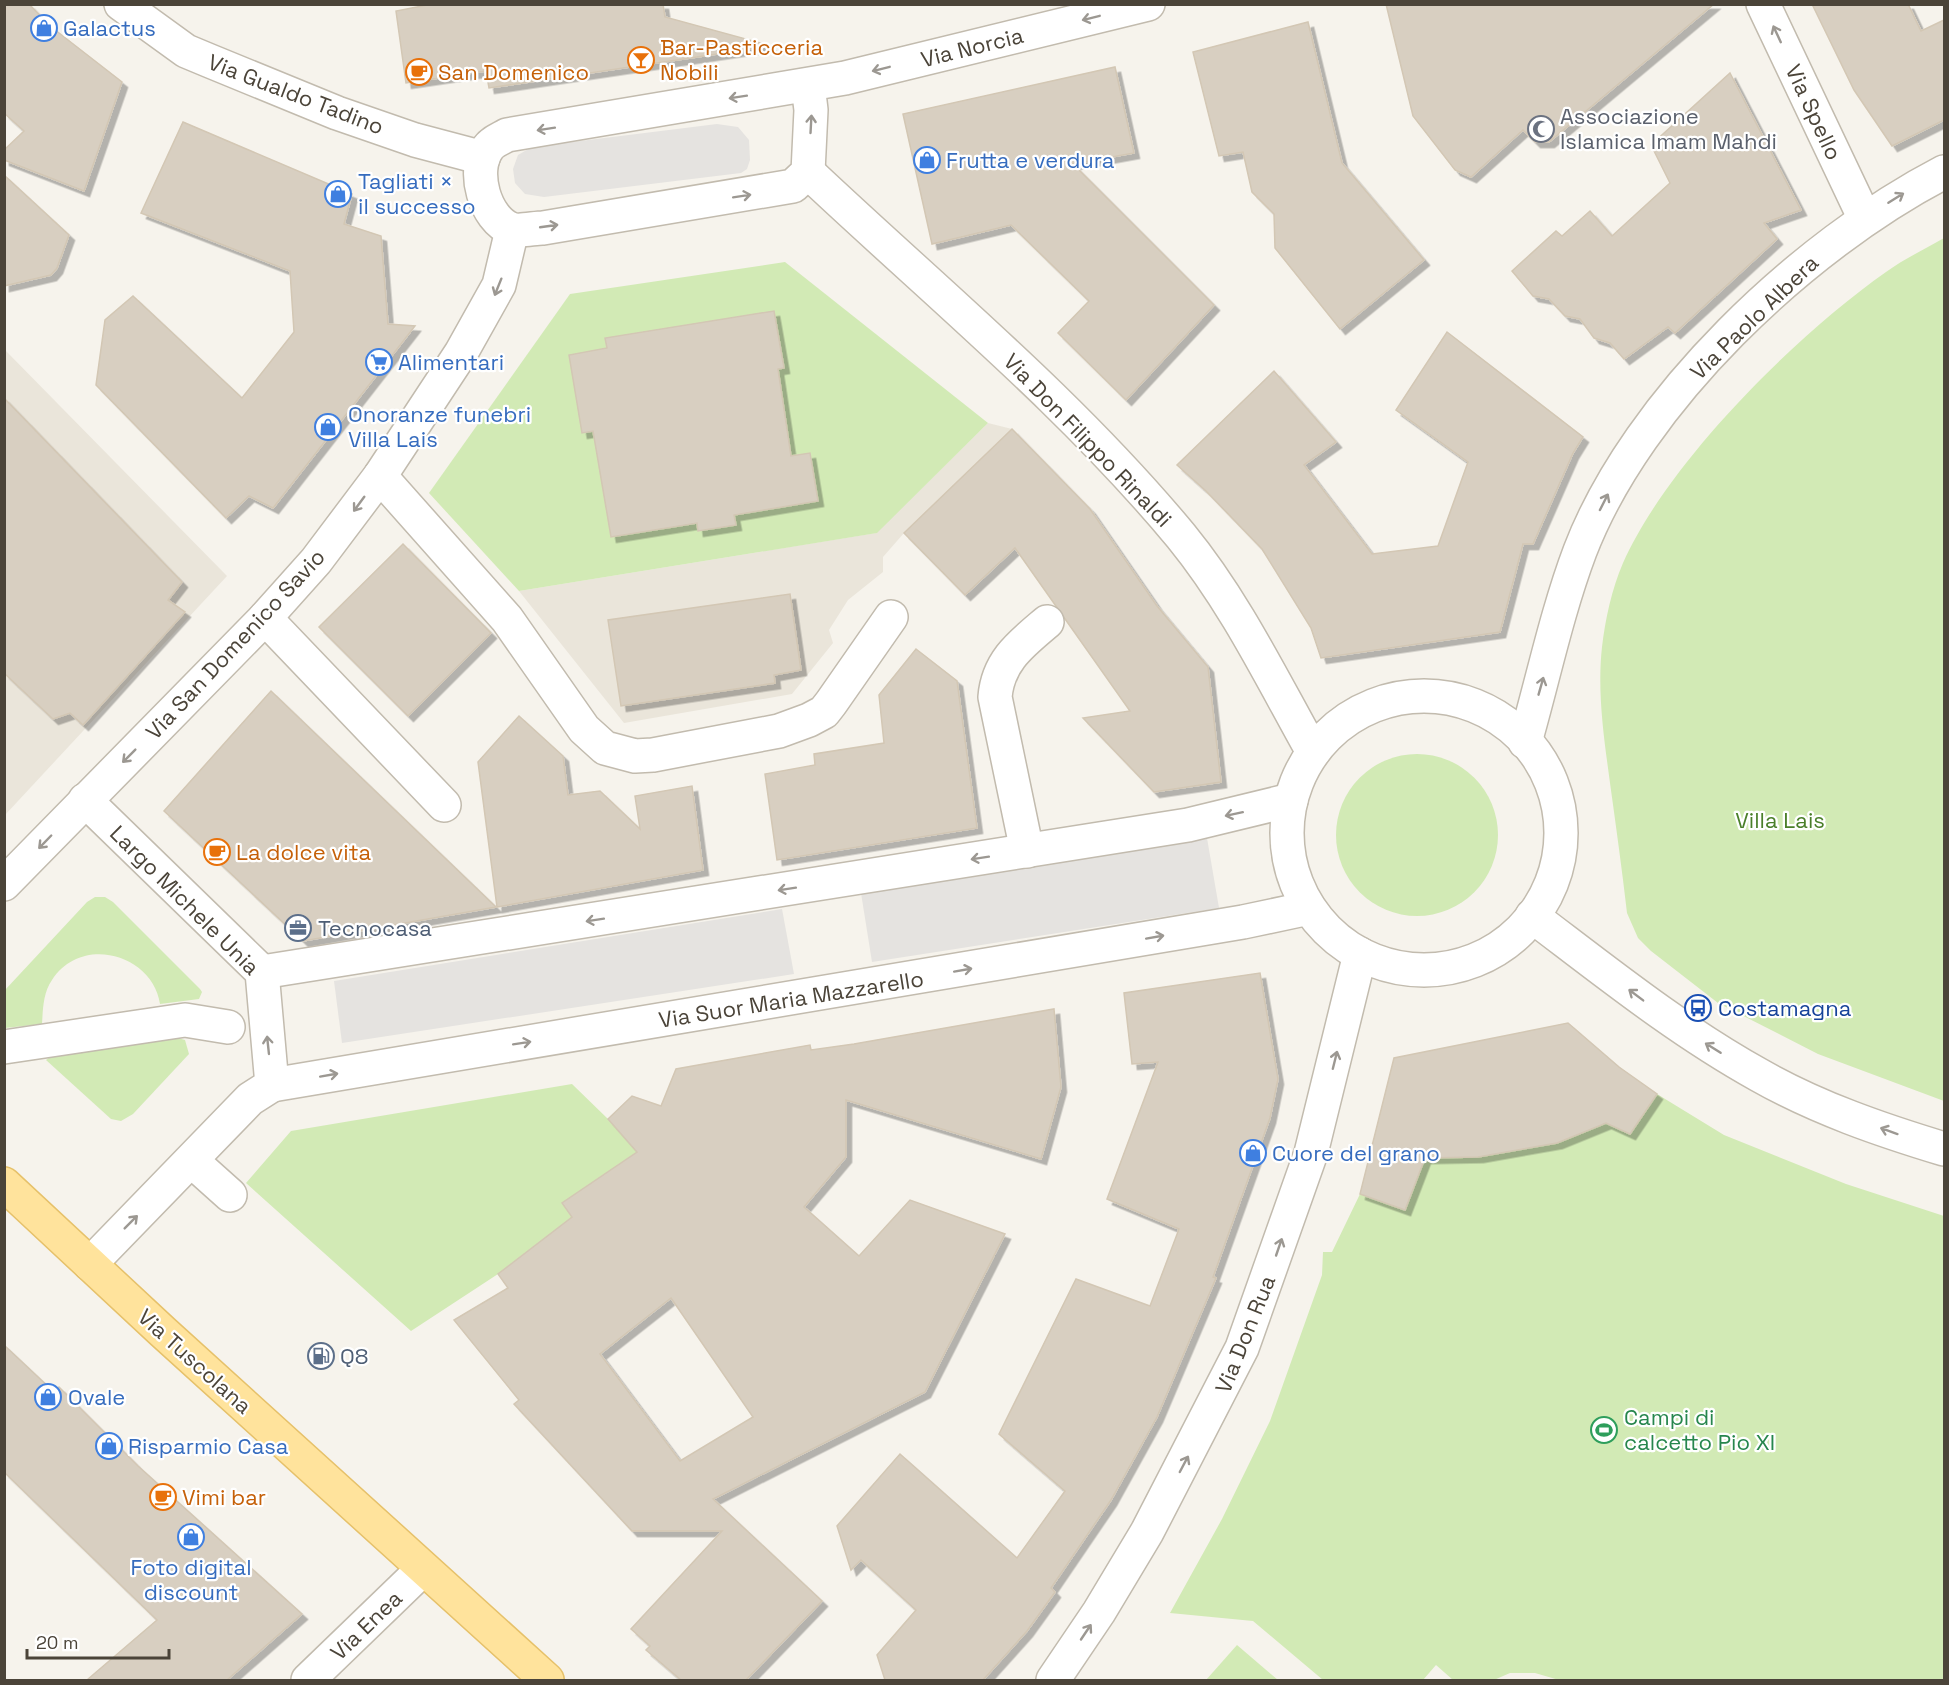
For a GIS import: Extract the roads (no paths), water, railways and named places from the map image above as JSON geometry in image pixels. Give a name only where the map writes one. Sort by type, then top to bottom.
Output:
[{"type":"main road","name":"Via Tuscolana","points":[[4,1184],[547,1680]]},
{"type":"street","name":"Via Gualdo Tadino","points":[[121,4],[186,51],[202,58],[337,113],[415,140],[483,158]]},
{"type":"street","name":"Via Norcia","points":[[483,158],[487,148],[507,135],[802,86],[1148,4]]},
{"type":"street","name":"Via Spello","points":[[1763,4],[1865,219]]},
{"type":"street","points":[[483,158],[481,180],[490,211],[512,230],[543,228],[783,190],[798,184],[808,172],[811,110],[802,86]]},
{"type":"street","name":"Via Don Filippo Rinaldi","points":[[808,172],[1024,370],[1100,446],[1182,537],[1251,638],[1313,752]]},
{"type":"street","name":"Via Paolo Albera","points":[[1525,742],[1581,549],[1612,486],[1636,446],[1681,388],[1731,333],[1826,248],[1908,191],[1944,172]]},
{"type":"street","name":"Via San Domenico Savio","points":[[85,800],[265,618],[316,561],[380,476],[461,353],[492,300],[506,265],[512,230]]},
{"type":"street","points":[[380,476],[507,619],[589,734],[605,748],[619,754],[653,755],[779,731],[809,720],[824,712],[836,697],[891,617]]},
{"type":"street","points":[[265,618],[444,805]]},
{"type":"street","points":[[1027,851],[995,697],[996,684],[1007,658],[1047,622]]},
{"type":"street","points":[[1417,697],[1454,700],[1474,707],[1506,724],[1525,742],[1549,779],[1558,807],[1561,829],[1553,878],[1532,916],[1503,945],[1478,958],[1450,967],[1407,969],[1379,962],[1360,954],[1330,933],[1309,908],[1298,887],[1288,853],[1286,832],[1291,800],[1299,776],[1313,752],[1333,730],[1357,714],[1383,703],[1417,697]]},
{"type":"street","points":[[4,884],[85,800]]},
{"type":"street","name":"Largo Michele Unia","points":[[85,800],[262,972],[272,1085]]},
{"type":"street","points":[[262,972],[1188,825],[1291,800]]},
{"type":"street","name":"Via Suor Maria Mazzarello","points":[[272,1085],[1243,922],[1309,908]]},
{"type":"street","points":[[1532,916],[1684,1029],[1760,1076],[1834,1111],[1944,1149]]},
{"type":"street","name":"Via Don Rua","points":[[1053,1680],[1099,1612],[1147,1532],[1242,1348],[1311,1153],[1360,954]]},
{"type":"street","points":[[4,1047],[185,1020],[228,1027]]},
{"type":"street","points":[[90,1264],[250,1099],[272,1085]]},
{"type":"street","points":[[192,1161],[230,1196]]},
{"type":"street","name":"Via Enea","points":[[308,1680],[423,1569]]},
{"type":"place","name":"Galactus","points":[[44,28]]},
{"type":"place","name":"Bar-Pasticceria Nobili","points":[[641,60]]},
{"type":"place","name":"San Domenico","points":[[419,72]]},
{"type":"place","name":"Associazione Islamica Imam Mahdi","points":[[1541,129]]},
{"type":"place","name":"Frutta e verdura","points":[[927,160]]},
{"type":"place","name":"Tagliati × il successo","points":[[338,194]]},
{"type":"place","name":"Alimentari","points":[[379,362]]},
{"type":"place","name":"Onoranze funebri Villa Lais","points":[[328,427]]},
{"type":"place","name":"La dolce vita","points":[[217,852]]},
{"type":"place","name":"Tecnocasa","points":[[298,928]]},
{"type":"place","name":"Costamagna","points":[[1698,1008]]},
{"type":"place","name":"Cuore del grano","points":[[1253,1153]]},
{"type":"place","name":"Q8","points":[[321,1356]]},
{"type":"place","name":"Ovale","points":[[48,1397]]},
{"type":"place","name":"Campi di calcetto Pio XI","points":[[1604,1430]]},
{"type":"place","name":"Risparmio Casa","points":[[109,1446]]},
{"type":"place","name":"Vimi bar","points":[[163,1497]]},
{"type":"place","name":"Foto digital discount","points":[[191,1537]]},
{"type":"park label","name":"Villa Lais","points":[[1780,820]]}]
